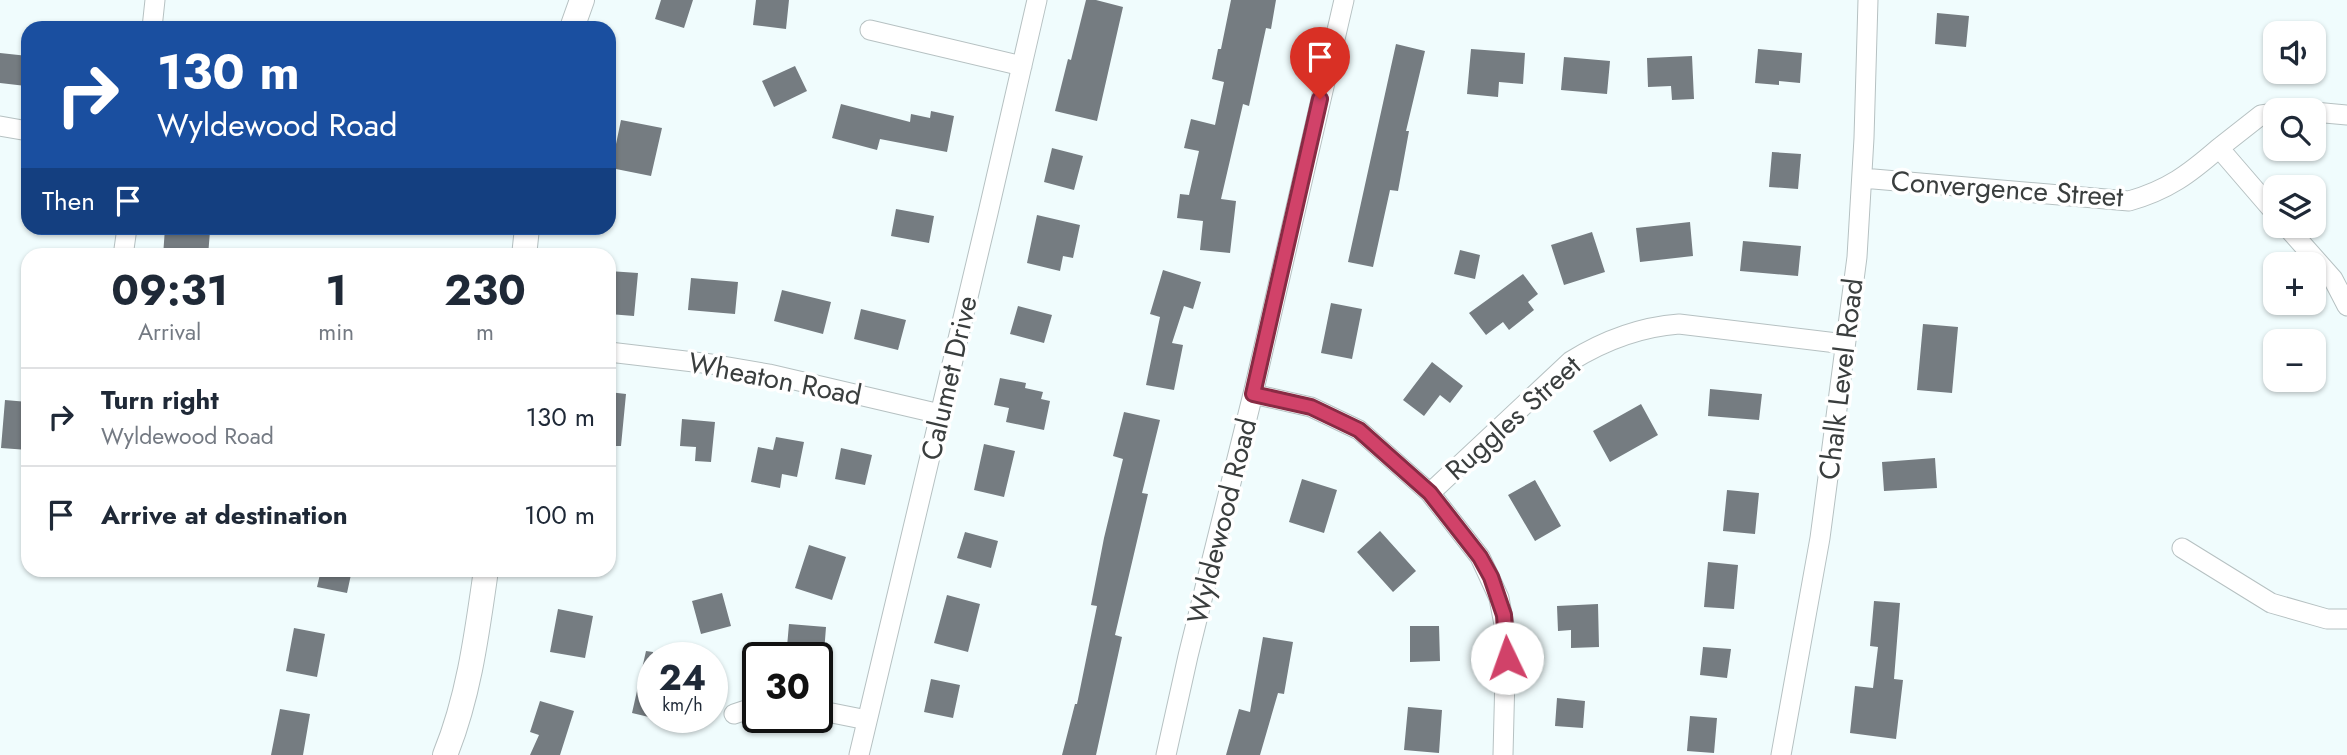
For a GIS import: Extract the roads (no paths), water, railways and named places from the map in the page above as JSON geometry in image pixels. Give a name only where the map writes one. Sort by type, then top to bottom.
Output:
[{"type":"street","points":[[153,21],[155,0]]},
{"type":"street","points":[[574,21],[582,0]]},
{"type":"street","name":"Calumet Drive","points":[[859,755],[1037,0]]},
{"type":"street","name":"Wyldewood Road","points":[[1166,755],[1344,0]]},
{"type":"street","name":"Chalk Level Road","points":[[1781,755],[1820,538],[1857,257],[1868,0]]},
{"type":"street","points":[[870,30],[1022,66]]},
{"type":"street","points":[[2326,113],[2347,115]]},
{"type":"street","name":"Convergence Street","points":[[1862,178],[2129,201],[2155,194],[2189,174],[2263,115]]},
{"type":"street","points":[[0,126],[21,130]]},
{"type":"street","points":[[2219,148],[2263,199]]},
{"type":"street","points":[[2299,238],[2340,276],[2347,306]]},
{"type":"street","name":"Ruggles Street","points":[[1430,493],[1571,362],[1589,350],[1622,335],[1679,324],[1845,344]]},
{"type":"street","name":"Wheaton Road","points":[[616,353],[769,374],[940,414]]},
{"type":"street","points":[[1253,394],[1311,407],[1351,425],[1375,442],[1430,493],[1480,557],[1504,615],[1507,658],[1503,755]]},
{"type":"street","points":[[2182,548],[2271,603],[2327,619],[2347,619]]},
{"type":"street","points":[[445,755],[464,694],[485,577]]},
{"type":"street","points":[[734,714],[742,711]]},
{"type":"street","points":[[833,713],[867,720]]}]
